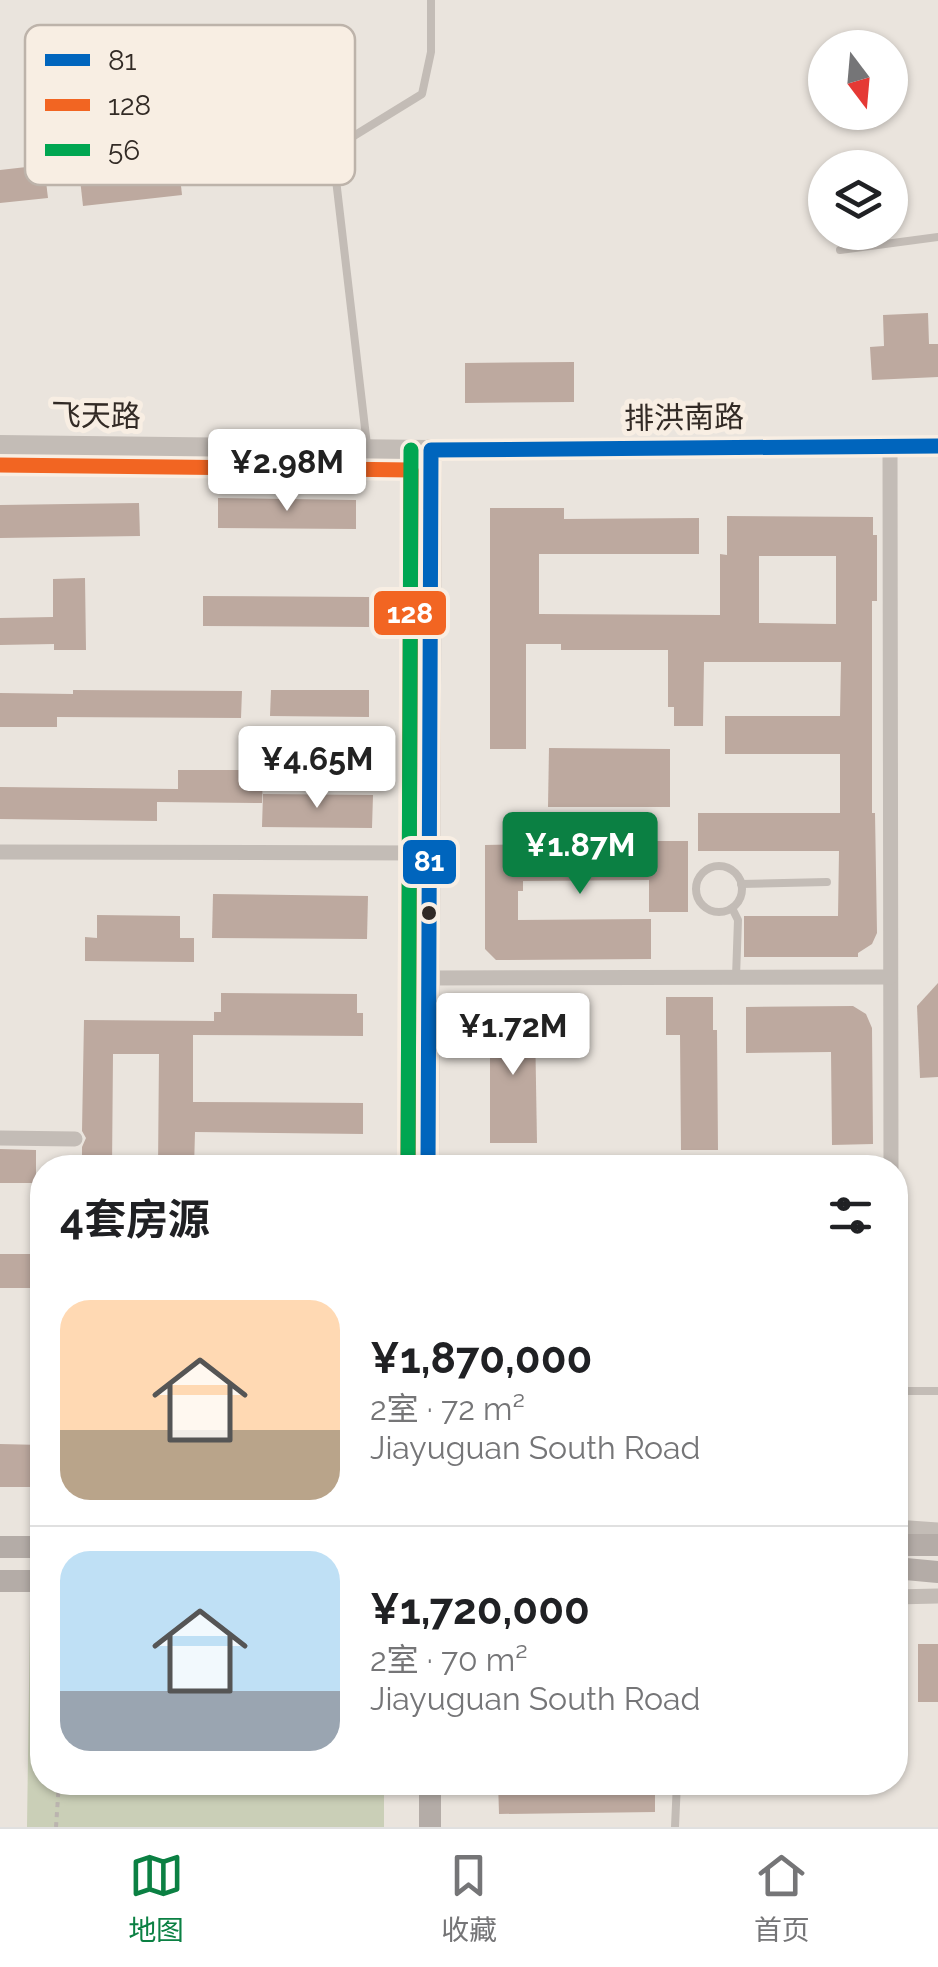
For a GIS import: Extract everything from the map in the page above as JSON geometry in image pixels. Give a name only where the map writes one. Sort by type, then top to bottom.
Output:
[{"type":"main road","points":[[428,1155],[431,450]]},
{"type":"main road","points":[[908,1545],[938,1545]]},
{"type":"main road","points":[[0,1547],[30,1546]]},
{"type":"main road","points":[[908,1569],[938,1572]]},
{"type":"main road","points":[[0,1581],[30,1581]]},
{"type":"main road","points":[[430,1795],[430,1827]]},
{"type":"street","name":"飞天路","points":[[0,446],[431,450]]},
{"type":"street","points":[[890,446],[890,1155]]},
{"type":"street","name":"排洪南路","points":[[431,450],[938,446]]},
{"type":"street","points":[[0,852],[428,852]]},
{"type":"street","points":[[428,978],[890,977]]},
{"type":"street","points":[[0,1138],[75,1139]]},
{"type":"street","points":[[908,1528],[938,1530]]},
{"type":"street","points":[[908,1597],[938,1596]]},
{"type":"lane","points":[[355,135],[422,94],[431,52],[431,0]]},
{"type":"lane","points":[[337,185],[368,450]]},
{"type":"lane","points":[[908,241],[938,237]]},
{"type":"lane","points":[[722,866],[731,870],[741,884],[738,901],[732,908],[715,912],[700,902],[696,894],[699,877],[705,870],[722,866]]},
{"type":"lane","points":[[741,884],[827,882]]},
{"type":"lane","points":[[732,908],[738,920],[736,977]]},
{"type":"lane","points":[[908,1391],[938,1391]]},
{"type":"lane","points":[[675,1827],[676,1795]]},
{"type":"path","points":[[56,1827],[58,1795]]},
{"type":"green space","points":[[30,1616],[30,1795],[384,1795],[384,1827],[27,1827]]},
{"type":"building","points":[[25,167],[25,185],[46,185],[48,198],[0,203],[0,170]]},
{"type":"building","points":[[81,185],[181,185],[182,195],[83,206]]},
{"type":"building","points":[[928,313],[929,344],[938,344],[938,377],[872,380],[870,347],[884,346],[883,315]]},
{"type":"building","points":[[574,362],[574,402],[465,403],[465,363]]},
{"type":"building","points":[[218,498],[356,500],[356,529],[218,528]]},
{"type":"building","points":[[139,503],[140,536],[0,538],[0,505]]},
{"type":"building","points":[[490,508],[564,508],[564,519],[699,518],[699,554],[539,554],[539,614],[720,615],[720,554],[727,555],[727,516],[873,517],[873,535],[877,535],[877,601],[872,601],[872,813],[877,933],[858,957],[744,957],[744,916],[838,916],[839,851],[698,851],[698,813],[840,813],[840,754],[725,754],[725,716],[840,716],[841,662],[704,662],[703,726],[674,726],[674,707],[668,707],[668,650],[561,650],[561,644],[526,644],[526,749],[490,749]],"holes":[[[759,556],[836,556],[836,624],[759,623]]]},
{"type":"building","points":[[85,578],[86,650],[54,650],[54,644],[0,645],[0,618],[53,617],[53,579]]},
{"type":"building","points":[[203,596],[369,597],[369,627],[203,626]]},
{"type":"building","points":[[73,690],[242,691],[241,718],[57,717],[57,727],[0,727],[0,693],[73,694]]},
{"type":"building","points":[[271,690],[369,690],[369,717],[270,716]]},
{"type":"building","points":[[549,748],[670,749],[670,807],[548,807]]},
{"type":"building","points":[[178,770],[263,770],[262,803],[157,802],[157,821],[0,819],[0,787],[178,789]]},
{"type":"building","points":[[263,794],[373,795],[372,828],[262,827]]},
{"type":"building","points":[[688,841],[688,912],[649,912],[649,880],[523,881],[523,891],[518,891],[518,920],[651,919],[651,959],[496,960],[485,949],[485,845]]},
{"type":"building","points":[[213,894],[368,896],[367,939],[212,938]]},
{"type":"building","points":[[97,915],[180,916],[180,938],[194,938],[194,962],[85,961],[85,937],[97,938]]},
{"type":"building","points":[[938,983],[938,1077],[920,1078],[917,1006]]},
{"type":"building","points":[[221,993],[357,994],[357,1013],[363,1013],[363,1036],[193,1035],[193,1102],[363,1103],[363,1134],[195,1132],[194,1155],[158,1155],[159,1054],[113,1054],[112,1155],[82,1155],[86,1138],[82,1131],[84,1020],[214,1021],[214,1012],[221,1012]]},
{"type":"building","points":[[666,997],[713,997],[718,1150],[681,1150],[680,1035],[666,1035]]},
{"type":"building","points":[[853,1006],[866,1014],[872,1028],[873,1144],[832,1145],[831,1052],[746,1053],[746,1007]]},
{"type":"building","points":[[512,1007],[527,1012],[535,1024],[537,1143],[490,1143],[490,1025],[498,1012]]},
{"type":"building","points":[[0,1149],[36,1150],[36,1155],[30,1155],[30,1183],[0,1183]]},
{"type":"building","points":[[0,1254],[30,1254],[30,1288],[0,1288]]},
{"type":"building","points":[[0,1444],[30,1445],[30,1487],[0,1487]]},
{"type":"building","points":[[918,1644],[938,1644],[938,1702],[918,1702]]},
{"type":"building","points":[[498,1795],[655,1795],[655,1812],[499,1814]]},
{"type":"transit line","name":"81","points":[[428,1155],[431,450],[938,446]]},
{"type":"transit line","name":"56","points":[[408,1155],[411,450]]},
{"type":"transit line","name":"128","points":[[0,465],[411,470],[408,1155]]}]
